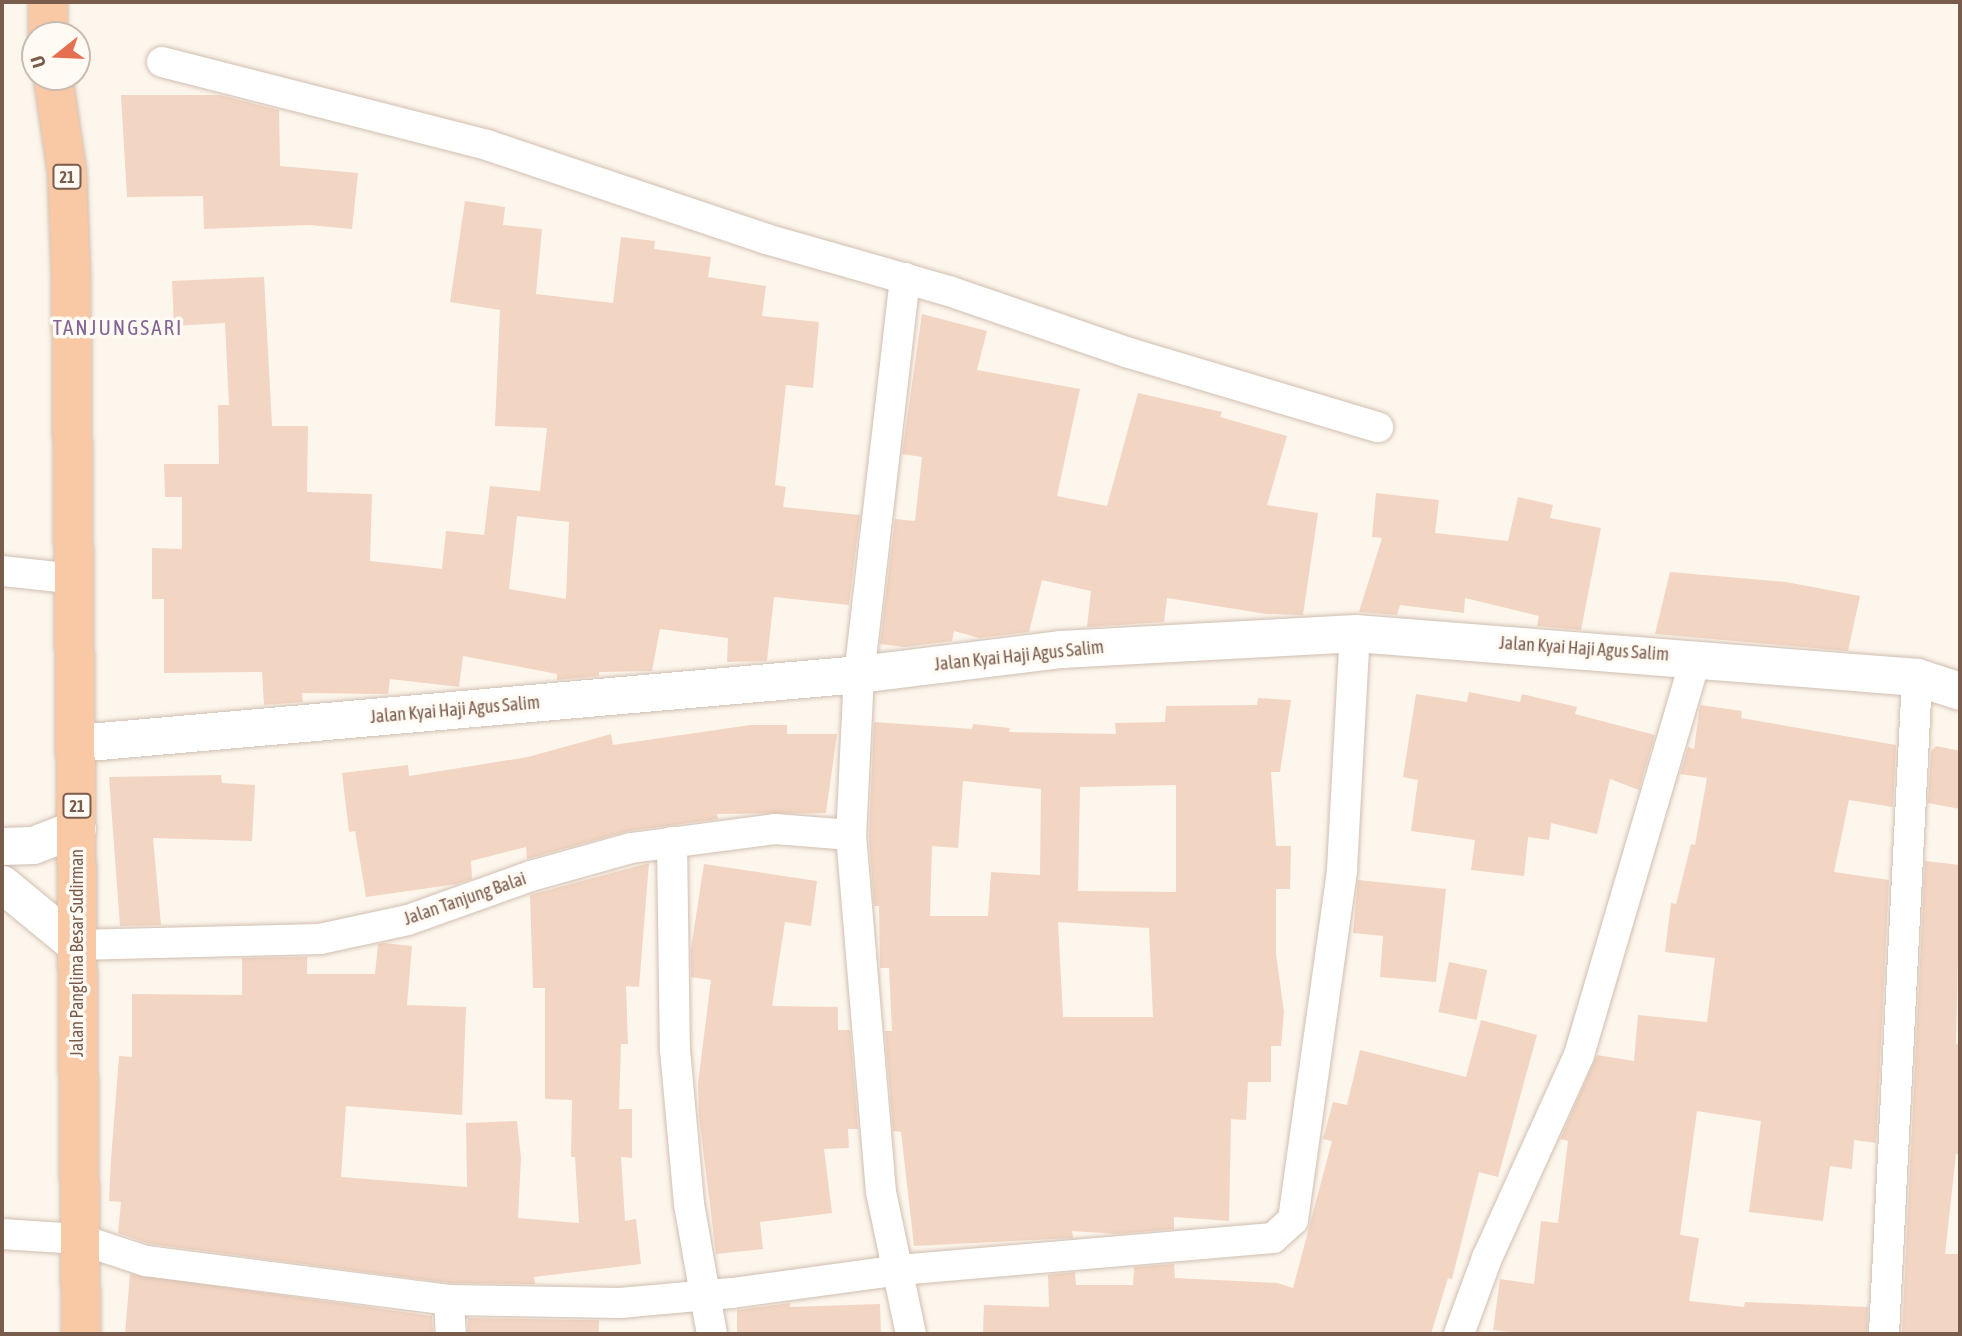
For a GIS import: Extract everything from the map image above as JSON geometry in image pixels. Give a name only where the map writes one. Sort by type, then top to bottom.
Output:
[{"type":"highway","points":[[48,2],[48,21]]},
{"type":"highway","name":"Jalan Panglima Besar Sudirman","points":[[55,91],[67,172],[71,278],[77,579],[76,945],[81,1334]]},
{"type":"street","points":[[162,62],[488,145],[766,239],[905,278],[1129,353],[1378,427]]},
{"type":"street","points":[[905,278],[859,674],[851,835],[881,1192],[911,1334]]},
{"type":"street","points":[[2,571],[77,579]]},
{"type":"street","points":[[2,1234],[79,1239],[146,1261],[449,1300],[620,1303],[708,1295],[899,1270],[1264,1241],[1289,1227],[1293,1220],[1342,870],[1355,633]]},
{"type":"street","name":"Jalan Kyai Haji Agus Salim","points":[[77,743],[859,674],[1061,649],[1355,633],[1696,657],[1917,677],[1960,691]]},
{"type":"street","points":[[1459,1334],[1487,1258],[1579,1055],[1696,657]]},
{"type":"street","points":[[1884,1334],[1917,677]]},
{"type":"street","points":[[2,846],[33,845],[77,828]]},
{"type":"street","name":"Jalan Tanjung Balai","points":[[76,945],[320,939],[408,920],[531,876],[631,848],[775,829],[851,835]]},
{"type":"street","points":[[672,842],[675,1050],[688,1204],[708,1295],[712,1334]]},
{"type":"street","points":[[2,884],[76,945]]},
{"type":"street","points":[[449,1300],[450,1334]]},
{"type":"building","points":[[121,95],[220,95],[279,110],[280,166],[358,173],[352,229],[309,225],[204,229],[203,196],[127,197]]},
{"type":"building","points":[[465,201],[505,207],[503,225],[542,229],[536,294],[613,303],[621,237],[655,241],[654,249],[711,257],[708,277],[766,286],[762,316],[819,322],[813,388],[786,385],[775,485],[786,487],[783,507],[860,515],[849,605],[774,597],[767,661],[727,662],[728,638],[660,629],[652,671],[599,672],[599,676],[557,680],[557,674],[463,656],[459,687],[390,679],[388,694],[302,693],[303,702],[264,705],[262,672],[164,673],[164,599],[152,599],[152,548],[182,549],[182,497],[165,497],[164,464],[219,464],[218,405],[229,405],[225,323],[174,326],[172,281],[264,277],[272,426],[308,426],[307,492],[372,494],[370,561],[442,569],[446,531],[484,535],[490,486],[540,491],[547,428],[495,426],[500,310],[450,302]],"holes":[[[517,516],[569,522],[566,599],[509,589]]]},
{"type":"building","points":[[922,314],[987,331],[977,370],[1080,389],[1057,496],[1107,506],[1138,393],[1222,412],[1220,417],[1287,436],[1267,505],[1318,513],[1303,615],[1266,614],[1167,598],[1164,622],[1087,627],[1091,591],[1042,580],[1029,632],[979,638],[954,631],[952,641],[904,647],[880,644],[895,519],[915,521],[922,457],[902,454]]},
{"type":"building","points":[[1376,493],[1439,500],[1435,533],[1508,541],[1518,497],[1553,505],[1550,518],[1601,528],[1581,630],[1537,626],[1539,616],[1465,598],[1464,613],[1400,605],[1397,615],[1359,612],[1382,538],[1372,537]]},
{"type":"building","points":[[1670,572],[1786,582],[1860,596],[1848,651],[1655,634]]},
{"type":"building","points":[[1469,692],[1520,702],[1522,694],[1577,707],[1575,714],[1655,735],[1639,790],[1610,779],[1597,834],[1551,823],[1549,840],[1528,837],[1524,876],[1471,870],[1475,840],[1411,831],[1418,780],[1403,777],[1416,694],[1467,702]]},
{"type":"building","points":[[1258,698],[1291,700],[1280,772],[1271,772],[1276,846],[1291,846],[1290,889],[1276,889],[1276,954],[1284,1012],[1281,1046],[1271,1046],[1271,1082],[1248,1082],[1246,1120],[1231,1119],[1229,1221],[1174,1217],[1174,1229],[1118,1234],[1072,1231],[1073,1238],[914,1246],[901,1132],[893,1131],[885,1031],[892,1031],[889,968],[880,968],[879,906],[874,906],[869,836],[874,722],[972,729],[973,724],[1010,728],[1009,732],[1116,734],[1115,723],[1165,722],[1166,706],[1257,705]],"holes":[[[963,781],[1041,789],[1040,875],[991,872],[988,916],[930,916],[932,846],[958,848]],[[1176,785],[1176,892],[1078,891],[1080,787]],[[1058,922],[1149,928],[1153,1017],[1063,1017]]]},
{"type":"building","points":[[1700,705],[1742,711],[1741,718],[1896,745],[1893,807],[1849,800],[1834,872],[1889,880],[1876,1143],[1854,1140],[1852,1169],[1830,1166],[1823,1221],[1749,1212],[1761,1121],[1697,1111],[1680,1235],[1699,1238],[1689,1301],[1744,1307],[1745,1302],[1868,1307],[1867,1334],[1524,1334],[1493,1330],[1500,1279],[1534,1284],[1541,1221],[1558,1223],[1568,1141],[1560,1139],[1597,1055],[1634,1061],[1638,1015],[1707,1022],[1715,958],[1665,952],[1671,903],[1676,904],[1691,844],[1695,845],[1707,778],[1680,774],[1688,747],[1694,749]]},
{"type":"building","points":[[750,725],[787,725],[787,734],[837,734],[826,813],[717,814],[718,819],[629,831],[527,859],[526,847],[471,861],[472,879],[457,884],[366,897],[355,831],[349,832],[342,773],[408,765],[409,776],[528,757],[611,734],[613,745]]},
{"type":"building","points":[[1936,746],[1960,751],[1960,809],[1928,803],[1931,751]]},
{"type":"building","points":[[221,775],[222,783],[255,785],[252,841],[153,838],[161,925],[120,926],[109,777]]},
{"type":"building","points":[[1925,861],[1960,865],[1956,1044],[1960,1045],[1960,1155],[1956,1154],[1945,1254],[1960,1254],[1960,1334],[1902,1334]]},
{"type":"building","points":[[649,863],[639,987],[626,986],[628,1044],[621,1044],[619,1109],[632,1109],[632,1158],[621,1157],[625,1221],[636,1219],[641,1264],[534,1277],[535,1284],[450,1283],[150,1244],[118,1233],[121,1202],[109,1201],[111,1160],[119,1056],[132,1057],[132,994],[242,995],[242,958],[307,957],[307,974],[375,974],[378,944],[383,943],[412,946],[407,1005],[466,1007],[462,1115],[346,1106],[341,1177],[467,1187],[466,1123],[517,1121],[521,1158],[518,1218],[579,1223],[575,1157],[571,1157],[572,1100],[545,1099],[545,988],[533,988],[530,895]]},
{"type":"building","points":[[704,864],[817,881],[811,926],[785,922],[772,1006],[838,1007],[838,1030],[850,1030],[858,1129],[848,1129],[849,1148],[824,1149],[832,1213],[760,1222],[763,1249],[716,1254],[699,1116],[698,1083],[711,980],[691,977],[691,949]]},
{"type":"building","points":[[1358,880],[1446,889],[1436,982],[1380,977],[1383,936],[1353,933]]},
{"type":"building","points":[[1449,962],[1487,970],[1477,1020],[1438,1012]]},
{"type":"building","points":[[1481,1020],[1537,1035],[1498,1177],[1479,1172],[1452,1279],[1448,1278],[1431,1334],[983,1334],[984,1305],[1049,1307],[1048,1275],[1075,1272],[1076,1285],[1133,1285],[1134,1267],[1174,1264],[1175,1278],[1277,1283],[1293,1288],[1332,1141],[1323,1139],[1333,1102],[1347,1105],[1360,1050],[1466,1077]]},
{"type":"building","points":[[130,1274],[432,1316],[433,1334],[125,1334]]},
{"type":"building","points":[[790,1303],[790,1307],[880,1304],[881,1334],[737,1334],[737,1310]]},
{"type":"building","points":[[468,1318],[599,1320],[599,1334],[468,1334]]},
{"type":"district","name":"TANJUNGSARI","points":[[118,327]]}]
